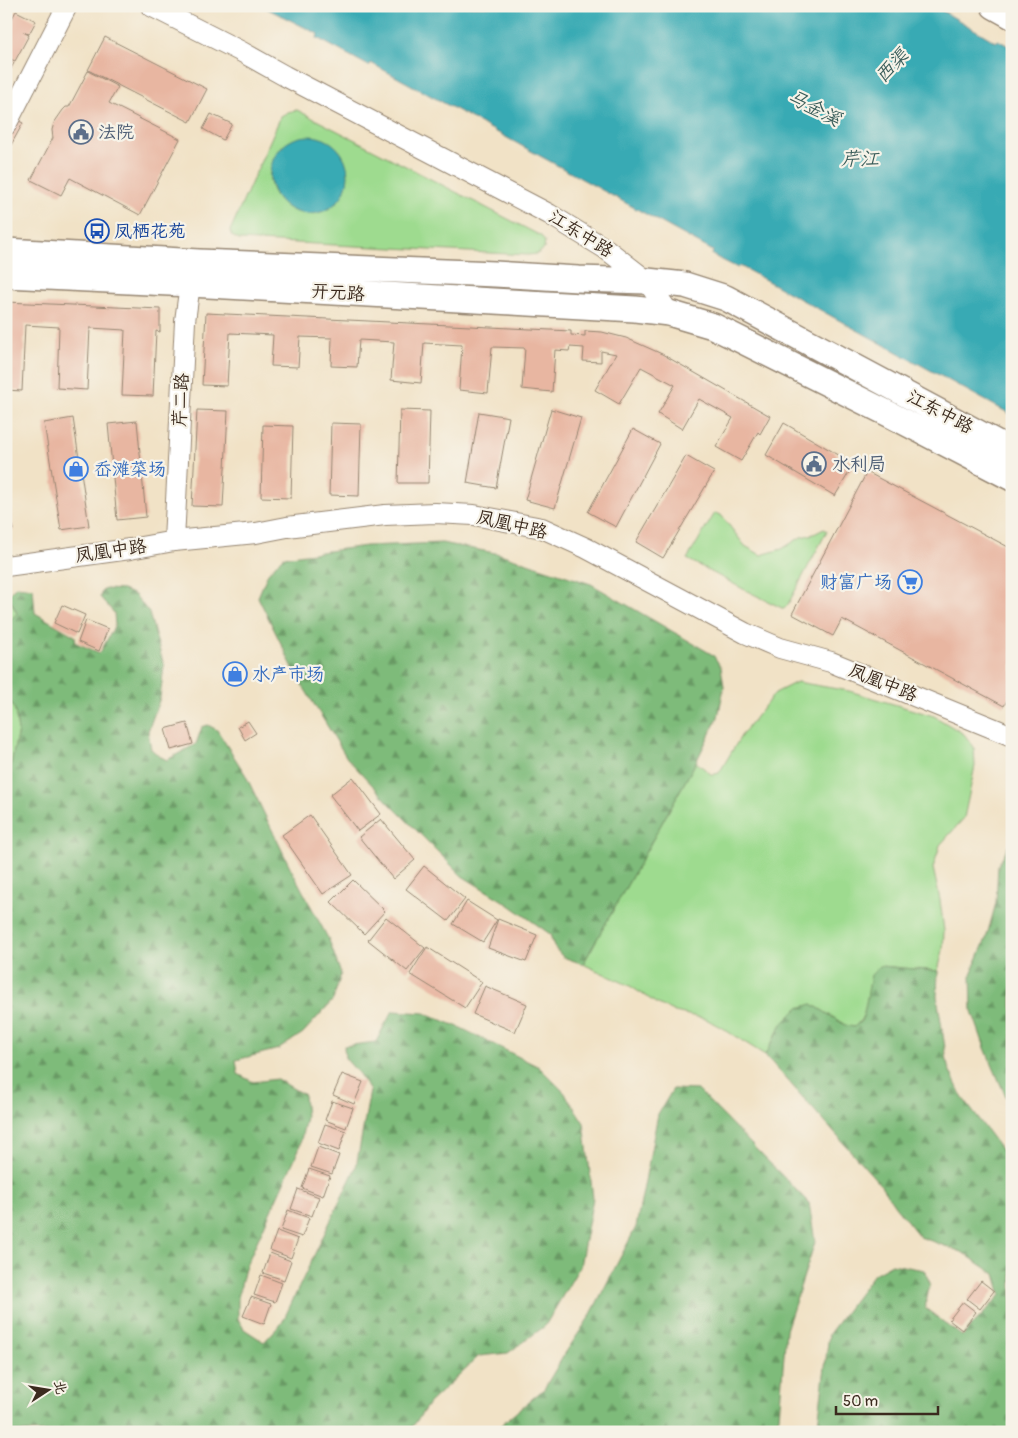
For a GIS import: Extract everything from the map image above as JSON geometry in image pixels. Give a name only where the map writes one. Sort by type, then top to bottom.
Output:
[{"type":"main road","points":[[994,6],[1012,16]]},
{"type":"main road","name":"开元路","points":[[6,251],[195,273],[669,313]]},
{"type":"main road","name":"开元路","points":[[6,275],[195,273],[495,274],[647,281]]},
{"type":"main road","name":"江东中路","points":[[647,281],[685,285],[726,298],[1012,451]]},
{"type":"main road","name":"江东中路","points":[[669,313],[713,326],[1012,478]]},
{"type":"street","points":[[6,124],[67,6]]},
{"type":"street","name":"江东中路","points":[[151,6],[549,214],[606,249],[647,281]]},
{"type":"street","name":"芹二路","points":[[174,541],[185,331],[195,273]]},
{"type":"street","points":[[647,281],[669,313]]},
{"type":"street","name":"凤凰中路","points":[[6,566],[174,541],[256,534],[286,536],[382,523],[429,521],[494,526],[532,535],[617,564],[754,637],[780,648],[831,662],[1011,733]]},
{"type":"green space","points":[[297,110],[541,236],[545,242],[544,249],[537,254],[528,255],[239,240],[232,236],[230,231],[281,116]],"holes":[[[332,144],[341,153],[346,164],[296,212],[278,199],[270,183],[270,174],[272,165],[282,146]]]},
{"type":"green space","points":[[715,513],[721,515],[745,546],[761,555],[782,549],[801,537],[824,529],[827,531],[784,609],[687,559]]},
{"type":"green space","points":[[442,543],[500,554],[591,584],[713,655],[721,667],[724,687],[718,717],[696,762],[583,964],[563,957],[554,947],[550,934],[508,904],[462,876],[347,758],[298,678],[258,597],[268,573],[283,557],[366,546]]},
{"type":"green space","points":[[16,586],[33,588],[35,613],[75,636],[76,643],[100,653],[115,625],[114,613],[100,597],[102,591],[106,589],[123,590],[135,595],[149,613],[164,666],[160,698],[148,731],[151,749],[167,760],[196,744],[202,727],[208,725],[217,730],[245,774],[291,869],[329,940],[341,974],[333,1000],[303,1033],[279,1049],[236,1060],[238,1074],[253,1082],[277,1079],[304,1095],[306,1117],[299,1149],[245,1268],[238,1298],[238,1319],[244,1329],[264,1342],[282,1323],[356,1167],[370,1091],[345,1058],[344,1046],[376,1042],[393,1011],[425,1013],[461,1028],[539,1067],[564,1092],[584,1123],[593,1198],[580,1266],[545,1326],[508,1353],[479,1356],[429,1403],[409,1432],[6,1432],[6,788],[18,731],[15,710],[9,699],[6,678],[6,624],[17,613],[8,595]]},
{"type":"green space","points":[[6,593],[17,613],[6,624]]},
{"type":"green space","points":[[6,678],[9,699],[15,710],[18,731],[6,788]]},
{"type":"green space","points":[[797,682],[849,691],[934,716],[964,734],[974,747],[975,766],[964,818],[940,845],[933,868],[944,931],[943,950],[938,971],[880,966],[868,996],[863,1016],[854,1027],[845,1025],[812,1004],[782,1024],[765,1055],[706,1019],[675,1012],[656,1003],[630,986],[583,964],[696,762],[712,775],[719,773],[741,736],[775,693]]},
{"type":"green space","points":[[1012,840],[1012,1111],[985,1048],[972,1011],[971,974],[986,939],[996,903],[998,865]]},
{"type":"green space","points":[[880,966],[938,971],[937,996],[948,1067],[962,1097],[1012,1164],[1012,1432],[817,1432],[829,1334],[874,1274],[892,1264],[924,1270],[930,1283],[925,1308],[962,1336],[1001,1295],[995,1274],[962,1252],[920,1237],[880,1184],[765,1055],[782,1024],[798,1008],[812,1004],[845,1025],[854,1027],[861,1021],[864,1014],[871,975]]},
{"type":"green space","points":[[673,1089],[698,1090],[809,1203],[815,1242],[786,1330],[779,1417],[771,1432],[496,1432],[502,1424],[544,1389],[590,1316],[636,1227],[658,1114]]},
{"type":"water","name":"芹江","points":[[262,6],[934,6],[996,42],[998,40],[1012,48],[1012,415],[740,266],[738,268],[712,255],[713,251],[371,63],[369,66],[317,38],[318,34]]},
{"type":"water","points":[[309,136],[324,139],[341,153],[345,160],[348,175],[345,190],[331,207],[324,211],[309,214],[294,211],[277,197],[273,190],[270,175],[273,160],[287,143],[294,139]]},
{"type":"building","points":[[16,11],[36,21],[29,34],[23,32],[29,35],[15,61],[6,57],[6,29]]},
{"type":"building","points":[[105,37],[207,89],[190,122],[88,70]]},
{"type":"building","points":[[6,59],[14,63],[6,77]]},
{"type":"building","points":[[88,71],[118,87],[109,103],[180,139],[140,215],[70,178],[61,195],[31,180],[53,138],[52,130],[54,123],[63,110],[69,107]]},
{"type":"building","points":[[211,114],[232,124],[223,140],[203,129]]},
{"type":"building","points":[[13,118],[23,123],[11,145],[6,143],[6,130]]},
{"type":"building","points":[[6,302],[160,309],[160,332],[156,331],[153,396],[122,395],[125,330],[90,328],[87,390],[57,388],[59,327],[25,325],[22,391],[6,390]]},
{"type":"building","points":[[206,313],[571,331],[571,335],[585,336],[585,331],[602,332],[626,338],[662,354],[770,416],[741,461],[716,447],[733,418],[699,399],[682,429],[658,414],[675,385],[641,367],[619,404],[595,390],[616,354],[601,351],[601,362],[583,361],[584,348],[570,347],[569,351],[555,350],[552,392],[522,389],[525,348],[492,347],[488,393],[459,390],[462,345],[424,343],[421,383],[391,380],[394,342],[359,340],[357,367],[331,366],[332,338],[300,337],[298,367],[271,366],[273,335],[230,333],[227,386],[202,385]]},
{"type":"building","points":[[551,409],[581,418],[555,508],[525,500]]},
{"type":"building","points":[[197,410],[228,411],[223,507],[192,506]]},
{"type":"building","points":[[400,410],[430,411],[428,483],[398,483]]},
{"type":"building","points":[[479,412],[509,417],[496,488],[467,483]]},
{"type":"building","points":[[73,418],[89,526],[61,530],[44,423]]},
{"type":"building","points":[[137,421],[146,517],[117,520],[108,424]]},
{"type":"building","points":[[331,423],[361,424],[359,496],[329,495]]},
{"type":"building","points":[[784,423],[854,464],[835,496],[766,455]]},
{"type":"building","points":[[263,425],[293,426],[291,498],[261,497]]},
{"type":"building","points":[[633,429],[660,444],[616,527],[588,512]]},
{"type":"building","points":[[686,456],[714,472],[663,558],[636,542]]},
{"type":"building","name":"财富广场","points":[[867,472],[1012,549],[1012,691],[1004,706],[842,619],[833,636],[792,614]]},
{"type":"building","points":[[6,483],[13,530],[6,531]]},
{"type":"building","points":[[62,605],[85,615],[77,634],[54,623]]},
{"type":"building","points":[[86,620],[108,629],[99,651],[78,642]]},
{"type":"building","points":[[248,721],[256,733],[245,740],[238,727]]},
{"type":"building","points":[[187,723],[193,744],[171,750],[165,729]]},
{"type":"building","points":[[353,777],[381,814],[358,831],[330,795]]},
{"type":"building","points":[[310,815],[352,875],[323,894],[282,835]]},
{"type":"building","points":[[381,819],[415,860],[393,879],[359,837]]},
{"type":"building","points":[[424,866],[465,899],[448,921],[406,889]]},
{"type":"building","points":[[353,880],[385,911],[364,934],[331,902]]},
{"type":"building","points":[[467,901],[497,920],[483,942],[453,924]]},
{"type":"building","points":[[386,917],[425,948],[407,971],[368,940]]},
{"type":"building","points":[[498,919],[537,935],[526,962],[488,948]]},
{"type":"building","points":[[427,947],[482,982],[465,1008],[410,974]]},
{"type":"building","points":[[485,986],[527,1004],[515,1032],[473,1014]]},
{"type":"building","points":[[342,1074],[363,1082],[354,1104],[333,1095]]},
{"type":"building","points":[[332,1101],[353,1108],[346,1128],[325,1120]]},
{"type":"building","points":[[325,1124],[346,1131],[339,1151],[318,1143]]},
{"type":"building","points":[[318,1147],[339,1155],[332,1174],[311,1167]]},
{"type":"building","points":[[309,1169],[330,1176],[323,1196],[302,1188]]},
{"type":"building","points":[[298,1189],[319,1197],[312,1216],[291,1209]]},
{"type":"building","points":[[288,1210],[309,1218],[302,1237],[281,1230]]},
{"type":"building","points":[[277,1231],[298,1239],[291,1258],[270,1250]]},
{"type":"building","points":[[270,1253],[291,1261],[284,1280],[263,1273]]},
{"type":"building","points":[[261,1275],[282,1283],[275,1302],[254,1295]]},
{"type":"building","points":[[981,1281],[994,1291],[980,1309],[967,1299]]},
{"type":"building","points":[[251,1297],[271,1304],[264,1324],[243,1316]]},
{"type":"building","points":[[963,1302],[976,1312],[962,1330],[949,1320]]},
{"type":"place","name":"法院","points":[[81,132]]},
{"type":"place","name":"凤栖花苑","points":[[97,231]]},
{"type":"place","name":"水利局","points":[[814,464]]},
{"type":"place","name":"岙滩菜场","points":[[76,469]]},
{"type":"place","name":"财富广场","points":[[910,582]]},
{"type":"place","name":"水产市场","points":[[235,674]]},
{"type":"water label","name":"西渠","points":[[892,66]]},
{"type":"water label","name":"马金溪","points":[[814,108]]}]
